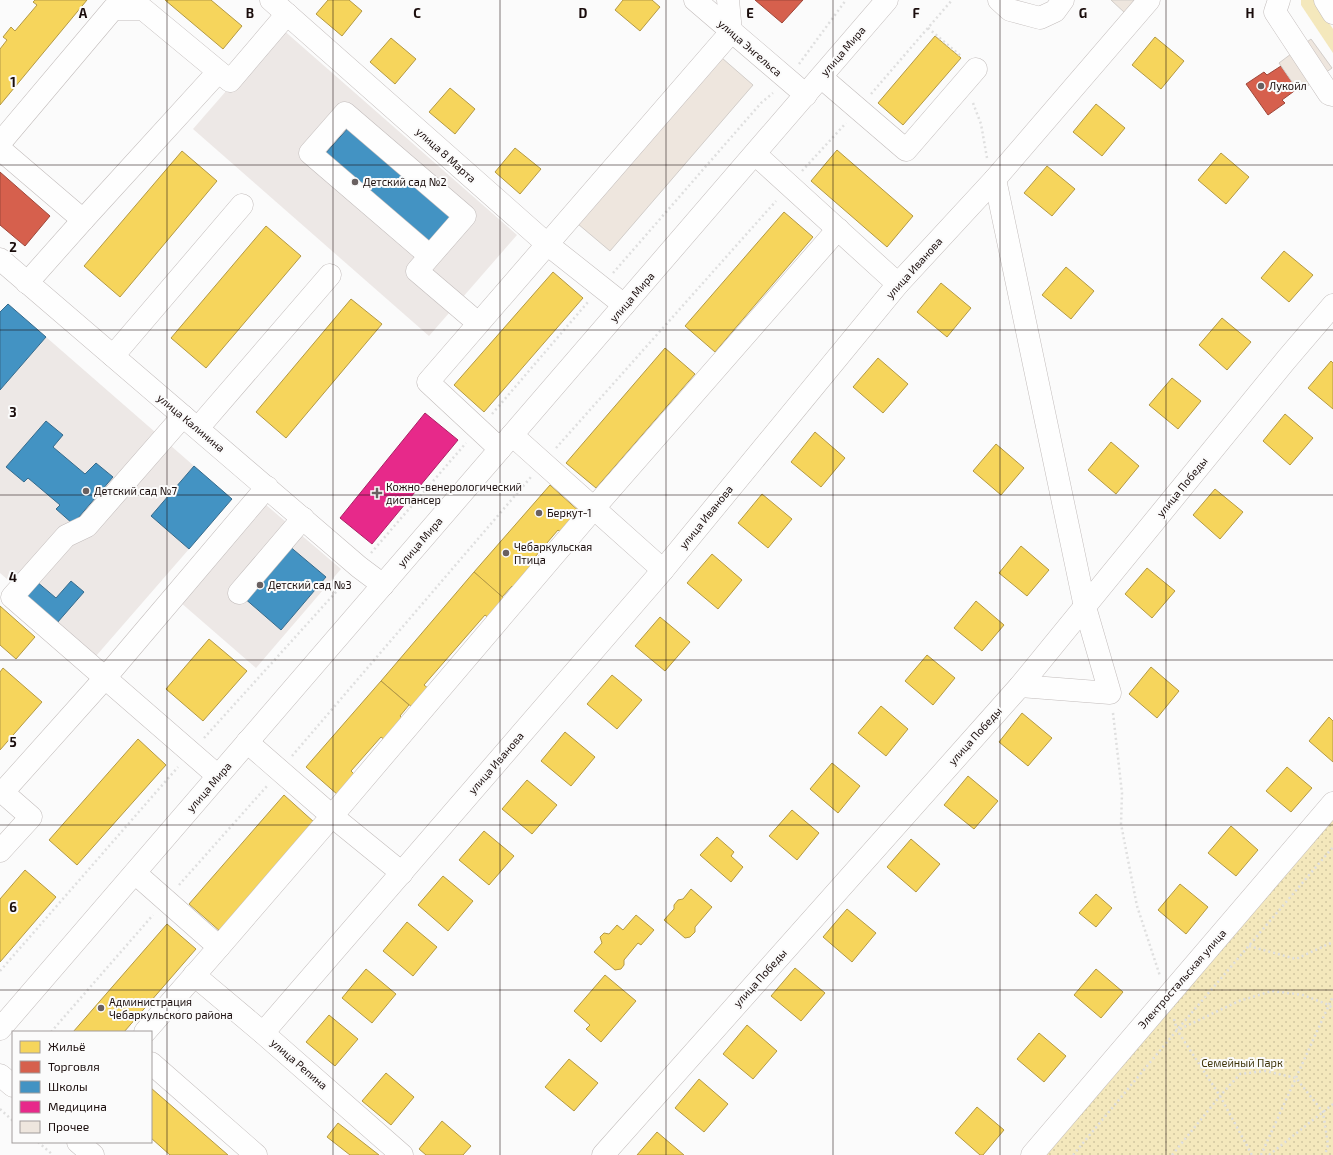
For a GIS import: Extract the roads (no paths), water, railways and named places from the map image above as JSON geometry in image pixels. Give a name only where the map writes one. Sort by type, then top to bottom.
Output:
[{"type":"street","name":"улица 8 Марта","points":[[271,0],[547,244],[624,305]]},
{"type":"street","name":"улица Энгельса","points":[[695,0],[806,95]]},
{"type":"street","points":[[663,570],[544,462],[479,429],[428,382],[731,32],[728,0]]},
{"type":"street","name":"улица Мира","points":[[0,1029],[887,0]]},
{"type":"street","points":[[999,0],[1010,10],[1040,18],[1055,11],[1063,0]]},
{"type":"street","name":"улица Иванова","points":[[263,1033],[663,570],[898,284],[995,179],[1149,0]]},
{"type":"street","points":[[1278,0],[1275,12],[1329,94],[1333,95]]},
{"type":"street","points":[[1325,0],[1333,12]]},
{"type":"street","points":[[0,142],[113,9],[143,9],[230,81],[287,14]]},
{"type":"street","points":[[821,77],[859,108],[906,150],[976,69]]},
{"type":"street","points":[[27,283],[82,220],[218,72]]},
{"type":"street","points":[[430,256],[310,153],[345,113],[464,216],[430,256],[417,271],[478,323]]},
{"type":"street","points":[[0,150],[82,220]]},
{"type":"street","points":[[755,154],[898,284]]},
{"type":"street","points":[[995,179],[1085,607],[1110,693],[1020,686]]},
{"type":"street","points":[[112,356],[242,205]]},
{"type":"street","points":[[146,1031],[332,816],[594,508],[838,229]]},
{"type":"street","name":"улица Калинина","points":[[1,262],[383,586]]},
{"type":"street","points":[[218,776],[12,597],[66,536],[87,526],[190,422],[330,275]]},
{"type":"street","name":"улица Победы","points":[[603,1155],[1020,686],[1286,360],[1333,305]]},
{"type":"street","points":[[0,851],[31,817],[1,791],[105,678],[267,487]]},
{"type":"street","points":[[239,593],[303,518]]},
{"type":"street","points":[[247,742],[332,816],[402,873]]},
{"type":"street","name":"Электростальская улица","points":[[1032,1155],[1333,803]]},
{"type":"street","points":[[135,873],[219,947]]},
{"type":"street","name":"улица Репина","points":[[194,975],[263,1033],[402,1155]]},
{"type":"street","points":[[152,1064],[256,1155]]},
{"type":"street","points":[[0,1075],[12,1085]]},
{"type":"street","points":[[79,1143],[93,1155]]},
{"type":"place","name":"Лукойл","points":[[1261,86]]},
{"type":"place","name":"Детский сад №2","points":[[355,182]]},
{"type":"place","name":"Детский сад №7","points":[[86,491]]},
{"type":"place","name":"Кожно-венерологический диспансер","points":[[377,493]]},
{"type":"place","name":"Беркут-1","points":[[539,513]]},
{"type":"place","name":"Чебаркульская Птица","points":[[506,553]]},
{"type":"place","name":"Детский сад №3","points":[[260,585]]},
{"type":"place","name":"Администрация Чебаркульского района","points":[[101,1008]]},
{"type":"park label","name":"Семейный Парк","points":[[1242,1063]]}]
